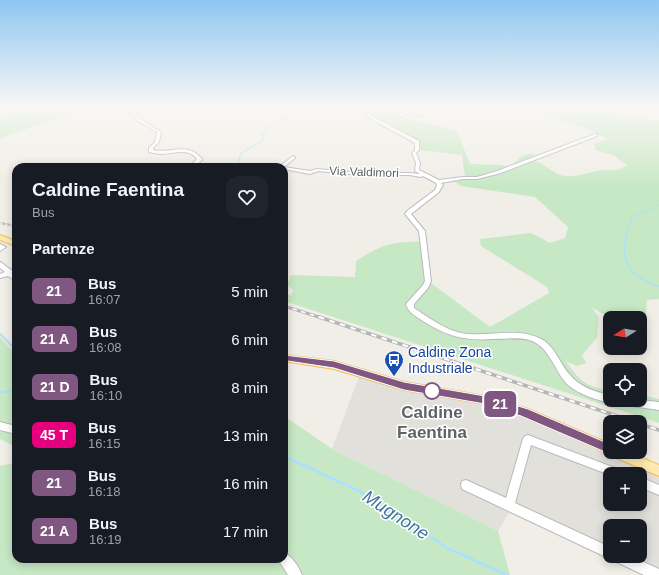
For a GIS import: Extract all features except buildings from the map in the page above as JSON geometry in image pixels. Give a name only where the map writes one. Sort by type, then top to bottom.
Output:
[{"type":"main road","points":[[0,237],[12,242]]},
{"type":"main road","points":[[288,359],[334,365],[404,386],[485,400],[524,412],[603,446]]},
{"type":"main road","points":[[632,459],[659,471]]},
{"type":"street","points":[[158,135],[157,142],[151,148],[151,151],[159,152],[179,150],[194,153],[200,159],[196,163]]},
{"type":"street","points":[[404,135],[417,142],[417,150],[414,153],[418,163],[416,170],[438,182],[463,178],[477,178],[499,172],[596,135]]},
{"type":"street","points":[[285,163],[293,156]]},
{"type":"street","name":"Via Valdimori","points":[[288,169],[310,173],[317,170],[361,174],[409,174],[429,178]]},
{"type":"street","points":[[438,182],[440,187],[437,191],[408,214],[422,231],[428,282],[410,304],[411,309],[440,329],[466,337],[516,336],[537,340],[549,349],[568,380],[578,388],[591,394],[603,397]]},
{"type":"street","points":[[0,264],[12,271]]},
{"type":"street","points":[[0,276],[12,272]]},
{"type":"street","points":[[647,404],[659,406]]},
{"type":"street","points":[[0,426],[12,429]]},
{"type":"street","points":[[509,506],[528,439],[603,468]]},
{"type":"street","points":[[466,485],[603,550]]},
{"type":"street","points":[[647,485],[659,490]]},
{"type":"street","points":[[287,563],[296,575]]},
{"type":"street","points":[[631,563],[658,575]]},
{"type":"shaded area","points":[[362,368],[401,380],[475,394],[520,406],[603,440],[603,459],[646,459],[659,465],[659,575],[641,575],[615,563],[647,563],[647,519],[603,519],[603,557],[509,513],[498,531],[332,449]]},
{"type":"green space","points":[[0,135],[9,135],[0,138]]},
{"type":"green space","points":[[402,135],[459,135],[470,164],[503,165],[510,167],[526,154],[534,154],[538,156],[535,159],[536,161],[560,175],[570,176],[597,171],[616,170],[627,165],[613,155],[595,150],[595,144],[608,139],[599,135],[659,135],[659,299],[647,300],[646,311],[603,311],[603,314],[591,307],[599,317],[597,338],[582,355],[586,363],[577,366],[566,361],[584,382],[603,389],[603,405],[288,302],[288,293],[291,296],[293,290],[288,286],[291,275],[355,277],[356,261],[380,248],[395,243],[404,242],[423,242],[427,280],[490,327],[549,293],[547,287],[481,246],[480,239],[531,233],[550,243],[565,238],[568,227],[535,197],[461,186],[451,179],[465,176],[462,155],[417,150],[417,142]]},
{"type":"green space","points":[[0,337],[12,350],[12,445],[0,439]]},
{"type":"green space","points":[[647,396],[659,399],[659,423],[647,419],[647,415],[634,415],[610,407],[647,407]]},
{"type":"green space","points":[[288,419],[332,449],[498,531],[510,575],[0,575],[0,466],[12,463],[12,563],[288,563]]},
{"type":"waterway","points":[[238,163],[241,153],[261,142],[263,139],[262,135]]},
{"type":"waterway","points":[[628,230],[632,217],[659,205]]},
{"type":"waterway","points":[[628,229],[624,250],[628,266],[640,278],[659,286]]},
{"type":"waterway","name":"Mugnone","points":[[0,334],[12,346]]},
{"type":"waterway","points":[[0,392],[12,391]]},
{"type":"waterway","name":"Mugnone","points":[[288,458],[361,492],[402,517],[447,548],[507,575]]},
{"type":"railway","points":[[0,223],[12,225]]},
{"type":"railway","points":[[288,307],[322,318]]},
{"type":"railway","points":[[319,317],[614,415]]},
{"type":"railway","points":[[647,426],[659,430]]},
{"type":"bus line","name":"21","points":[[288,358],[310,360],[334,365],[404,386],[472,397],[507,406],[603,446]]},
{"type":"place","name":"Caldine Zona Industriale","points":[[394,377]]},
{"type":"place","name":"Caldine Faentina","points":[[432,391]]}]
